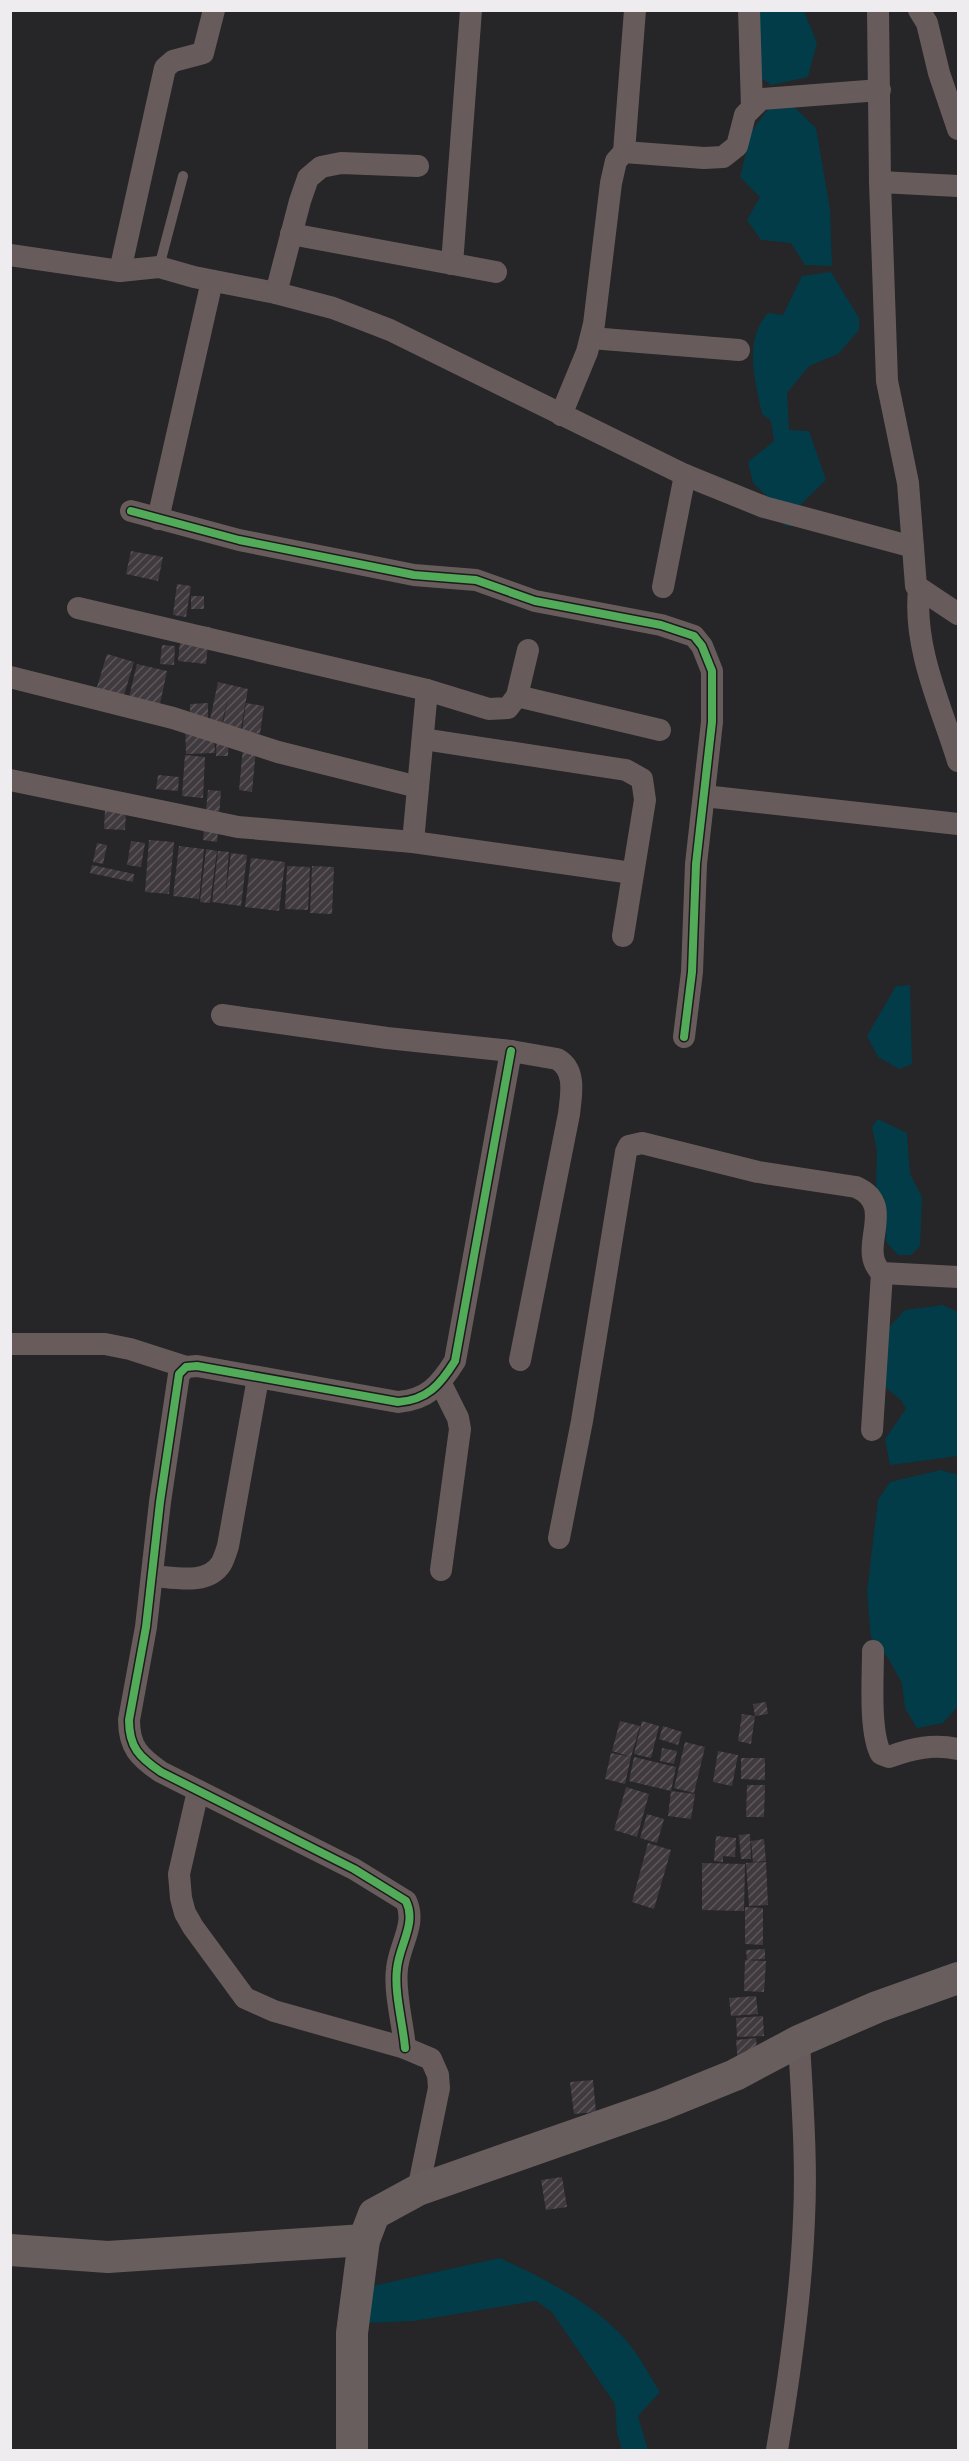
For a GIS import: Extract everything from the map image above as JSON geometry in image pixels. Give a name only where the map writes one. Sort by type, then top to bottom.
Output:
[{"type":"main road","points":[[352,2451],[352,2333],[363,2248],[374,2214],[418,2190],[661,2105],[735,2075],[799,2041],[877,2007],[958,1978]]},
{"type":"main road","points":[[10,2250],[108,2258],[363,2248]]},
{"type":"street","points":[[120,271],[165,68],[173,61],[203,53],[214,10]]},
{"type":"street","points":[[452,264],[471,10]]},
{"type":"street","points":[[561,415],[591,338],[611,183],[616,161],[624,152],[635,10]]},
{"type":"street","points":[[749,10],[752,107]]},
{"type":"street","points":[[878,10],[880,182],[887,381],[908,483],[915,580],[919,590],[917,607],[925,659],[958,761]]},
{"type":"street","points":[[919,10],[927,23],[939,73],[958,129]]},
{"type":"street","points":[[624,152],[704,158],[723,157],[737,146],[745,115],[760,99],[880,90]]},
{"type":"street","points":[[276,293],[308,178],[321,167],[341,163],[418,166]]},
{"type":"street","points":[[880,182],[958,186]]},
{"type":"street","points":[[291,234],[496,272]]},
{"type":"street","points":[[10,255],[120,271],[159,267],[333,308],[390,330],[686,475],[764,507],[913,547]]},
{"type":"street","points":[[158,519],[212,281]]},
{"type":"street","points":[[591,338],[739,350]]},
{"type":"street","points":[[663,587],[686,475]]},
{"type":"street","points":[[131,511],[239,540],[414,575],[476,579],[534,601],[661,625],[694,636],[702,646],[712,671],[712,722],[693,894],[692,972],[684,1037]]},
{"type":"street","points":[[919,590],[958,614]]},
{"type":"street","points":[[78,608],[427,690],[489,709],[508,708],[517,696],[528,650]]},
{"type":"street","points":[[10,677],[173,718],[278,752],[418,787]]},
{"type":"street","points":[[413,842],[427,690]]},
{"type":"street","points":[[517,696],[660,730]]},
{"type":"street","points":[[423,739],[626,770],[642,780],[645,800],[623,936]]},
{"type":"street","points":[[10,780],[238,827],[413,842],[632,873]]},
{"type":"street","points":[[704,796],[958,824]]},
{"type":"street","points":[[222,1015],[387,1038],[511,1051],[564,1062],[569,1068],[571,1086],[569,1114],[520,1360]]},
{"type":"street","points":[[10,1344],[105,1344],[130,1349],[186,1367],[197,1366],[398,1402],[424,1397],[441,1384],[455,1361],[511,1051]]},
{"type":"street","points":[[560,1538],[582,1421],[626,1152],[629,1146],[642,1143],[758,1172],[856,1187],[868,1192],[874,1199],[876,1216],[873,1256],[876,1267],[882,1273],[958,1277]]},
{"type":"street","points":[[872,1430],[882,1273]]},
{"type":"street","points":[[186,1367],[178,1374],[146,1627],[131,1702],[129,1735],[135,1749],[145,1761],[161,1772],[354,1869],[406,1901],[410,1915],[397,1967],[397,1988],[405,2048]]},
{"type":"street","points":[[152,1576],[200,1578],[212,1574],[220,1564],[228,1546],[258,1378]]},
{"type":"street","points":[[441,1384],[458,1418],[460,1429],[441,1570]]},
{"type":"street","points":[[873,1651],[875,1726],[877,1746],[881,1754],[889,1757],[914,1748],[928,1747],[958,1749]]},
{"type":"street","points":[[198,1791],[179,1874],[181,1898],[185,1914],[245,1998],[274,2011],[405,2048],[431,2059],[438,2075],[439,2088],[418,2190]]},
{"type":"street","points":[[777,2451],[795,2324],[804,2219],[805,2144],[799,2041]]},
{"type":"lane","points":[[159,267],[183,176]]},
{"type":"water","points":[[756,11],[804,11],[817,43],[808,77],[771,85],[743,65]]},
{"type":"water","points":[[790,103],[816,128],[830,209],[832,266],[805,265],[791,243],[761,240],[747,220],[760,197],[740,177],[751,132],[767,110]]},
{"type":"water","points":[[831,272],[859,318],[859,330],[838,354],[809,366],[787,393],[789,430],[809,431],[826,480],[798,507],[796,526],[785,526],[773,502],[753,483],[748,462],[774,441],[771,421],[762,414],[754,374],[753,348],[760,324],[768,313],[783,315],[802,276]]},
{"type":"water","points":[[910,985],[912,1064],[899,1069],[878,1057],[867,1036],[896,986]]},
{"type":"water","points":[[878,1119],[907,1133],[910,1174],[922,1197],[920,1246],[911,1255],[898,1255],[886,1242],[884,1198],[876,1187],[877,1151],[872,1127]]},
{"type":"water","points":[[943,1305],[958,1312],[958,1456],[890,1465],[885,1439],[906,1409],[901,1400],[881,1384],[882,1335],[905,1310]]},
{"type":"water","points":[[941,1470],[958,1475],[958,1706],[943,1723],[917,1728],[905,1708],[902,1683],[888,1658],[871,1638],[867,1592],[878,1500],[890,1482]]},
{"type":"water","points":[[500,2258],[550,2283],[581,2302],[611,2325],[629,2344],[660,2392],[638,2416],[648,2450],[622,2450],[617,2433],[615,2404],[552,2312],[536,2301],[413,2321],[364,2323],[363,2288]]},
{"type":"building","points":[[131,551],[163,557],[158,581],[126,574]]},
{"type":"building","points":[[177,584],[191,586],[186,617],[173,615]]},
{"type":"building","points":[[191,596],[204,596],[204,609],[191,609]]},
{"type":"building","points":[[182,624],[210,627],[206,664],[178,661]]},
{"type":"building","points":[[162,645],[175,646],[174,665],[160,664]]},
{"type":"building","points":[[107,654],[134,662],[120,708],[93,700]]},
{"type":"building","points":[[137,664],[167,671],[158,713],[127,705]]},
{"type":"building","points":[[218,682],[248,689],[241,728],[223,724],[228,697],[222,723],[210,720]]},
{"type":"building","points":[[208,703],[208,721],[190,722],[190,704]]},
{"type":"building","points":[[246,703],[264,706],[260,734],[242,731]]},
{"type":"building","points":[[213,722],[215,753],[186,754],[185,723]]},
{"type":"building","points":[[217,728],[229,729],[228,756],[216,756]]},
{"type":"building","points":[[244,737],[257,738],[252,792],[239,790]]},
{"type":"building","points":[[185,755],[205,757],[203,798],[182,796]]},
{"type":"building","points":[[158,775],[179,777],[178,791],[156,789]]},
{"type":"building","points":[[208,790],[221,791],[217,842],[203,840]]},
{"type":"building","points":[[106,792],[127,793],[125,830],[104,829]]},
{"type":"building","points":[[149,840],[174,842],[169,894],[145,892]]},
{"type":"building","points":[[131,841],[145,843],[141,867],[127,865]]},
{"type":"building","points":[[97,843],[107,845],[103,864],[93,862]]},
{"type":"building","points":[[179,846],[204,849],[199,899],[173,896]]},
{"type":"building","points":[[206,849],[217,851],[210,903],[200,902]]},
{"type":"building","points":[[218,851],[229,852],[225,899],[231,853],[247,855],[241,906],[212,902]]},
{"type":"building","points":[[251,858],[285,862],[279,911],[245,907]]},
{"type":"building","points":[[92,865],[134,874],[133,882],[90,873]]},
{"type":"building","points":[[287,866],[310,867],[308,910],[285,909]]},
{"type":"building","points":[[312,866],[334,867],[332,914],[310,913]]},
{"type":"building","points":[[766,1702],[768,1714],[755,1716],[753,1704]]},
{"type":"building","points":[[742,1714],[755,1716],[751,1744],[738,1741]]},
{"type":"building","points":[[620,1721],[640,1726],[631,1757],[612,1751]]},
{"type":"building","points":[[642,1721],[659,1726],[651,1758],[634,1754]]},
{"type":"building","points":[[663,1726],[682,1732],[678,1745],[659,1739]]},
{"type":"building","points":[[685,1742],[705,1747],[694,1793],[674,1788]]},
{"type":"building","points":[[662,1748],[677,1751],[674,1764],[660,1761]]},
{"type":"building","points":[[718,1751],[738,1755],[732,1786],[713,1782]]},
{"type":"building","points":[[611,1753],[631,1757],[625,1784],[605,1779]]},
{"type":"building","points":[[634,1757],[676,1767],[671,1791],[629,1781]]},
{"type":"building","points":[[741,1758],[765,1758],[765,1780],[741,1779]]},
{"type":"building","points":[[747,1785],[765,1785],[764,1817],[746,1817]]},
{"type":"building","points":[[626,1787],[649,1794],[637,1837],[614,1830]]},
{"type":"building","points":[[671,1791],[695,1794],[691,1819],[668,1816]]},
{"type":"building","points":[[647,1814],[664,1819],[657,1843],[640,1838]]},
{"type":"building","points":[[750,1834],[751,1859],[741,1859],[739,1835]]},
{"type":"building","points":[[716,1836],[736,1838],[735,1857],[723,1856],[723,1862],[714,1861]]},
{"type":"building","points":[[764,1839],[766,1861],[753,1862],[751,1841]]},
{"type":"building","points":[[648,1843],[671,1850],[654,1909],[632,1902]]},
{"type":"building","points":[[766,1862],[768,1905],[749,1906],[746,1863]]},
{"type":"building","points":[[702,1863],[745,1864],[744,1911],[702,1910]]},
{"type":"building","points":[[745,1907],[763,1908],[763,1945],[745,1944]]},
{"type":"building","points":[[765,1949],[765,1959],[747,1960],[746,1950]]},
{"type":"building","points":[[745,1960],[766,1961],[764,1992],[744,1991]]},
{"type":"building","points":[[756,1996],[758,2014],[731,2016],[729,1998]]},
{"type":"building","points":[[763,2016],[764,2036],[737,2037],[736,2018]]},
{"type":"building","points":[[756,2038],[758,2061],[738,2063],[736,2040]]},
{"type":"building","points":[[593,2080],[596,2112],[574,2114],[570,2082]]},
{"type":"building","points":[[562,2177],[567,2207],[546,2210],[541,2180]]},
{"type":"cycle path","points":[[131,511],[239,540],[414,575],[476,580],[535,601],[661,625],[694,636],[702,646],[712,671],[712,722],[696,864],[692,972],[684,1037]]},
{"type":"cycle path","points":[[405,2048],[396,1978],[398,1960],[409,1926],[410,1918],[406,1901],[354,1869],[161,1772],[141,1756],[133,1744],[129,1720],[146,1627],[160,1502],[179,1374],[186,1367],[197,1366],[398,1402],[417,1398],[432,1390],[455,1361],[511,1051]]}]
